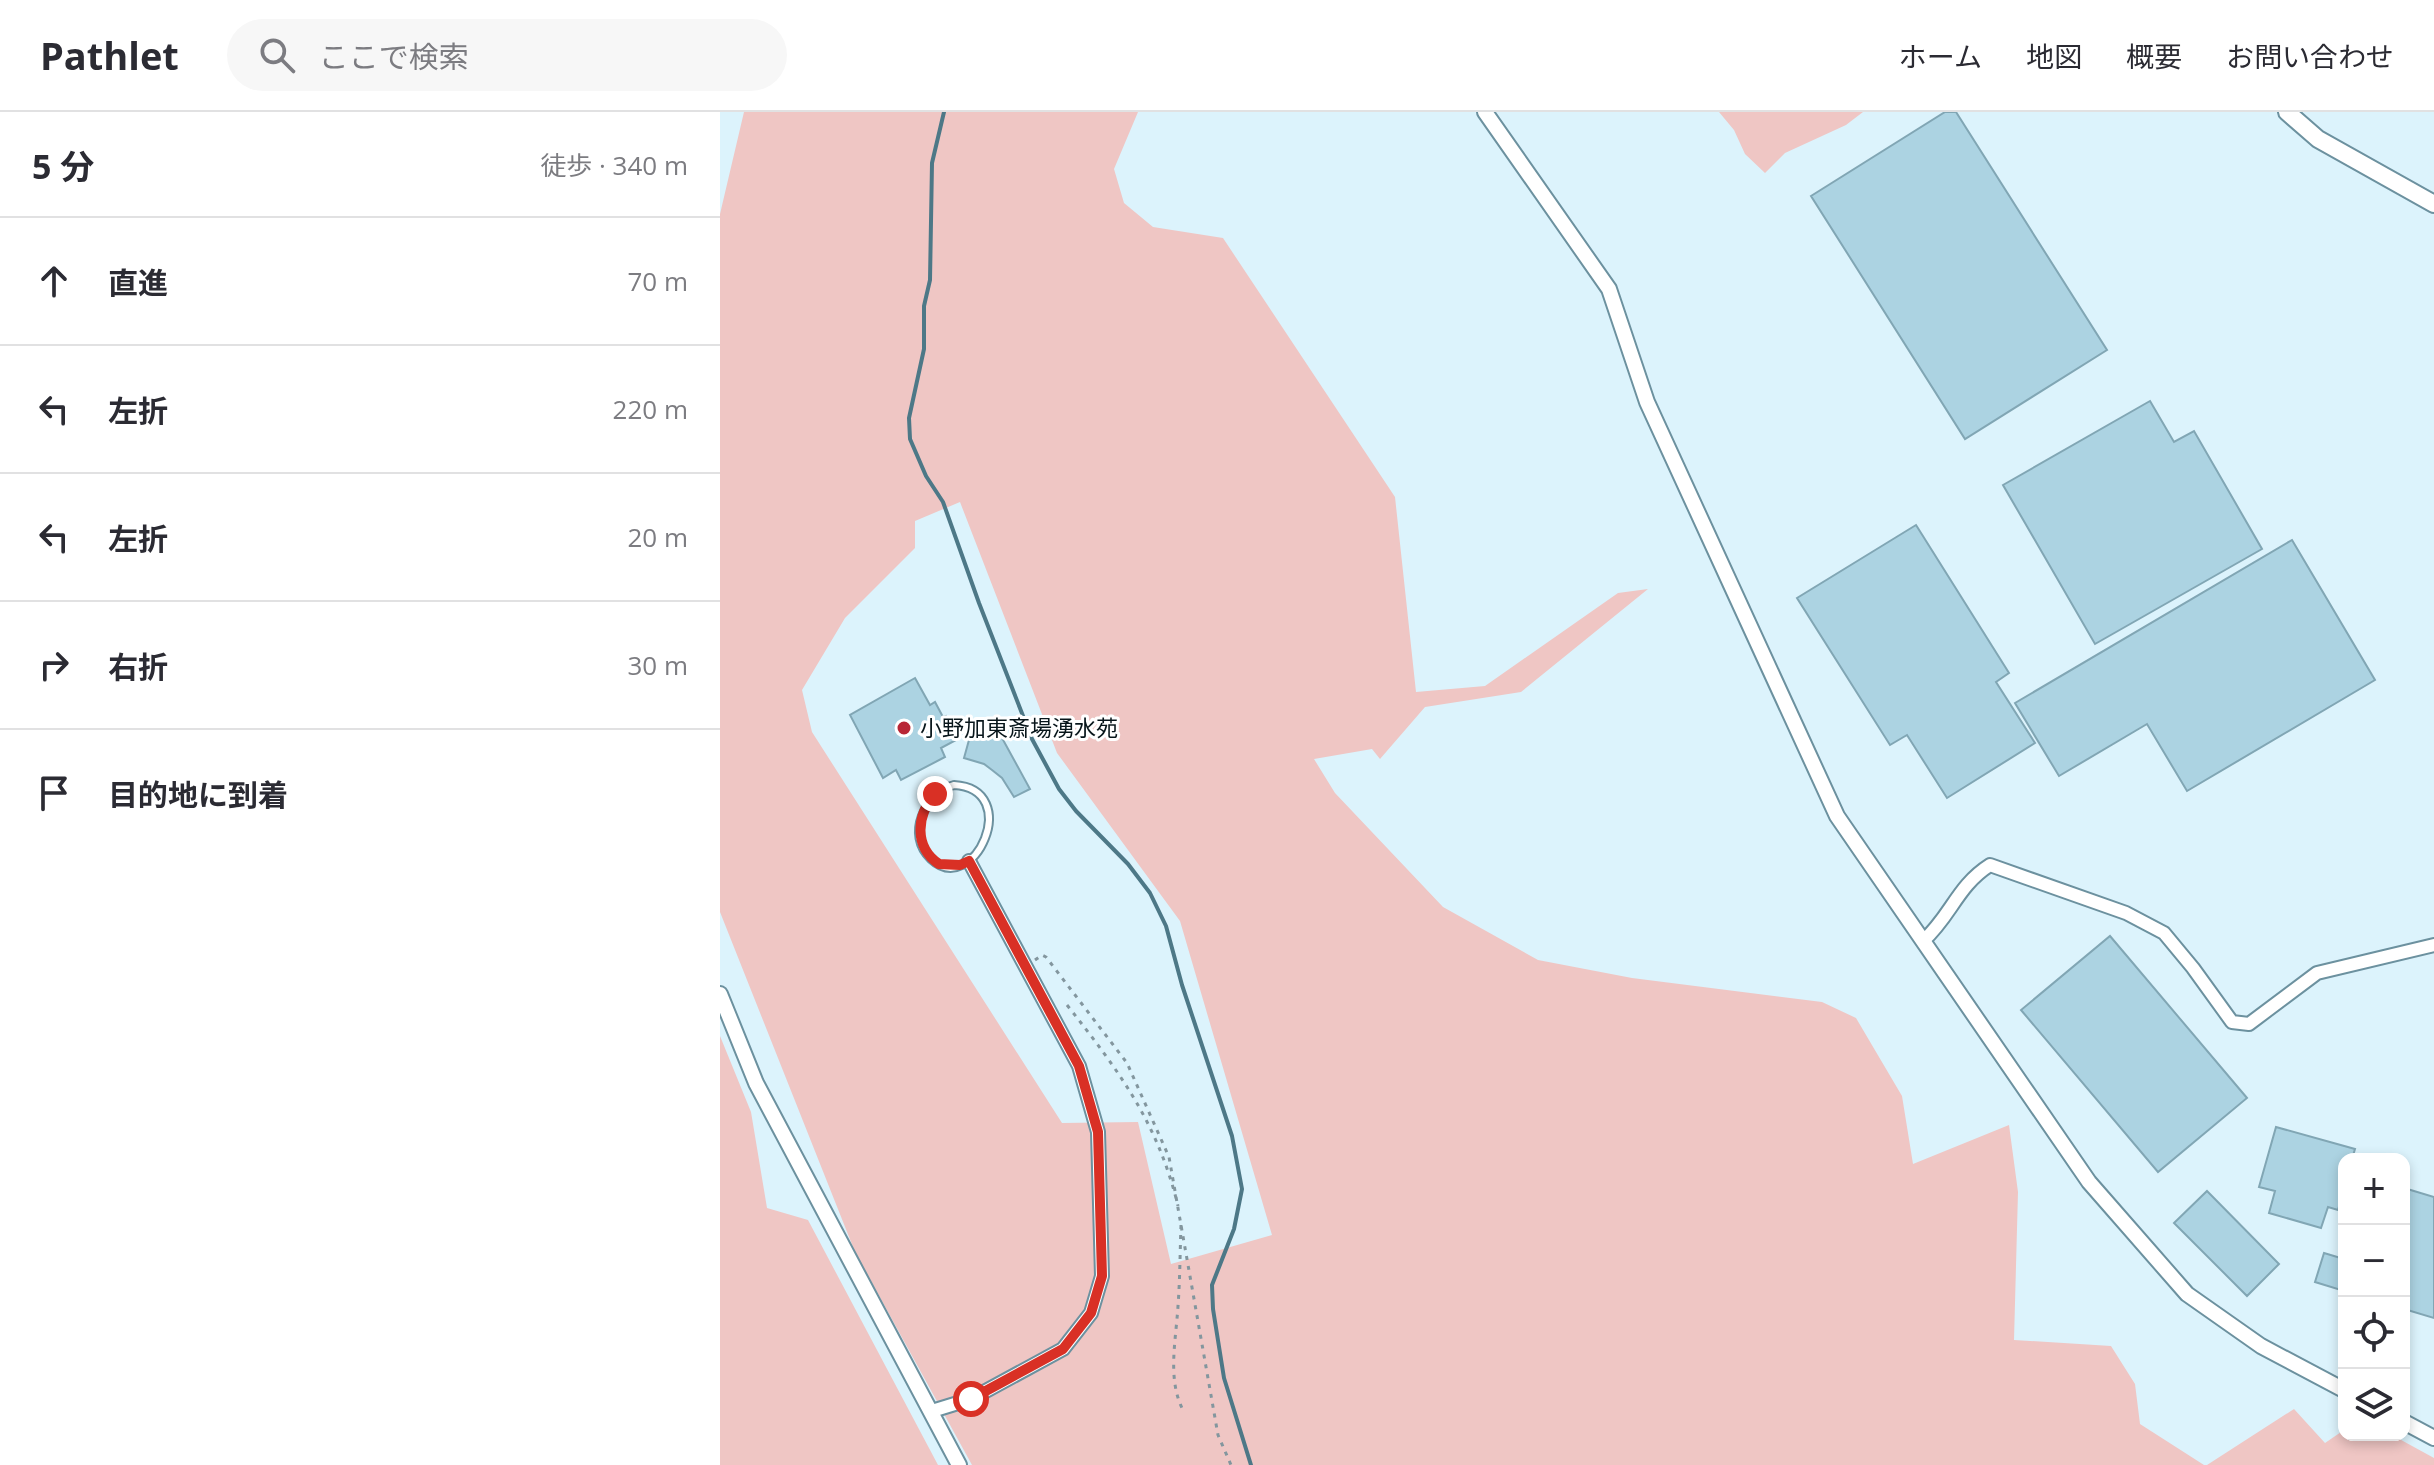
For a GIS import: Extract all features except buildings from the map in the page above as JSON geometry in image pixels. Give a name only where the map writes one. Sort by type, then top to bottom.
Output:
[{"type":"main road","points":[[2287,112],[2318,139],[2434,204]]},
{"type":"street","points":[[1485,112],[1609,289],[1647,402],[1837,816],[2089,1182],[2187,1294],[2261,1346],[2338,1387]]},
{"type":"street","points":[[932,1411],[971,1399],[1063,1349],[1091,1313],[1102,1276],[1098,1132],[1079,1066],[969,861]]},
{"type":"street","points":[[1923,941],[1936,929],[1971,878],[1990,865],[2126,913],[2164,933],[2232,1022],[2249,1024],[2317,973],[2434,945]]},
{"type":"street","points":[[720,994],[756,1083],[959,1465]]},
{"type":"street","points":[[2410,1425],[2434,1438]]},
{"type":"lane","points":[[954,785],[974,790],[982,797],[989,818],[985,842],[969,861],[960,865],[939,864],[931,858],[920,839],[927,803],[944,788],[954,785]]},
{"type":"path","points":[[1027,966],[1042,955],[1046,957],[1127,1063],[1169,1157],[1218,1435],[1231,1465]]},
{"type":"path","points":[[1067,1005],[1143,1110],[1168,1166],[1181,1219],[1175,1368],[1176,1396],[1183,1410]]},
{"type":"shaded area","points":[[744,112],[1138,112],[1114,169],[1124,203],[1153,227],[1223,238],[1395,497],[1416,692],[1485,686],[1618,593],[1648,589],[1521,692],[1425,707],[1380,759],[1372,749],[1314,759],[1335,793],[1443,907],[1538,960],[1632,978],[1822,1002],[1856,1018],[1902,1096],[1913,1164],[2009,1125],[2018,1192],[2014,1340],[2111,1346],[2135,1384],[2140,1424],[2204,1465],[972,1465],[855,1252],[720,912],[720,214]],"holes":[[[960,502],[1057,753],[1180,921],[1272,1235],[1171,1264],[1138,1122],[1062,1123],[812,732],[802,690],[845,618],[915,548],[915,521]]]},
{"type":"shaded area","points":[[1719,112],[1863,112],[1846,125],[1785,153],[1765,173],[1745,154],[1734,130]]},
{"type":"shaded area","points":[[720,1036],[751,1112],[767,1208],[808,1220],[938,1465],[720,1465]]},
{"type":"shaded area","points":[[2294,1409],[2325,1443],[2338,1434],[2338,1441],[2403,1441],[2434,1458],[2434,1465],[2207,1465]]},
{"type":"waterway","points":[[944,112],[932,163],[930,280],[924,306],[924,349],[909,418],[910,439],[926,476],[943,502],[1032,739],[1059,789],[1128,864],[1150,893],[1166,926],[1182,985],[1232,1136],[1242,1189],[1234,1229],[1212,1285],[1224,1378],[1251,1465]]},
{"type":"place","name":"小野加東斎場湧水苑","points":[[904,728]]},
{"type":"route","points":[[935,794],[922,815],[920,839],[924,850],[939,864],[949,867],[969,861],[1079,1066],[1098,1132],[1102,1276],[1091,1313],[1063,1349],[971,1399]]}]
